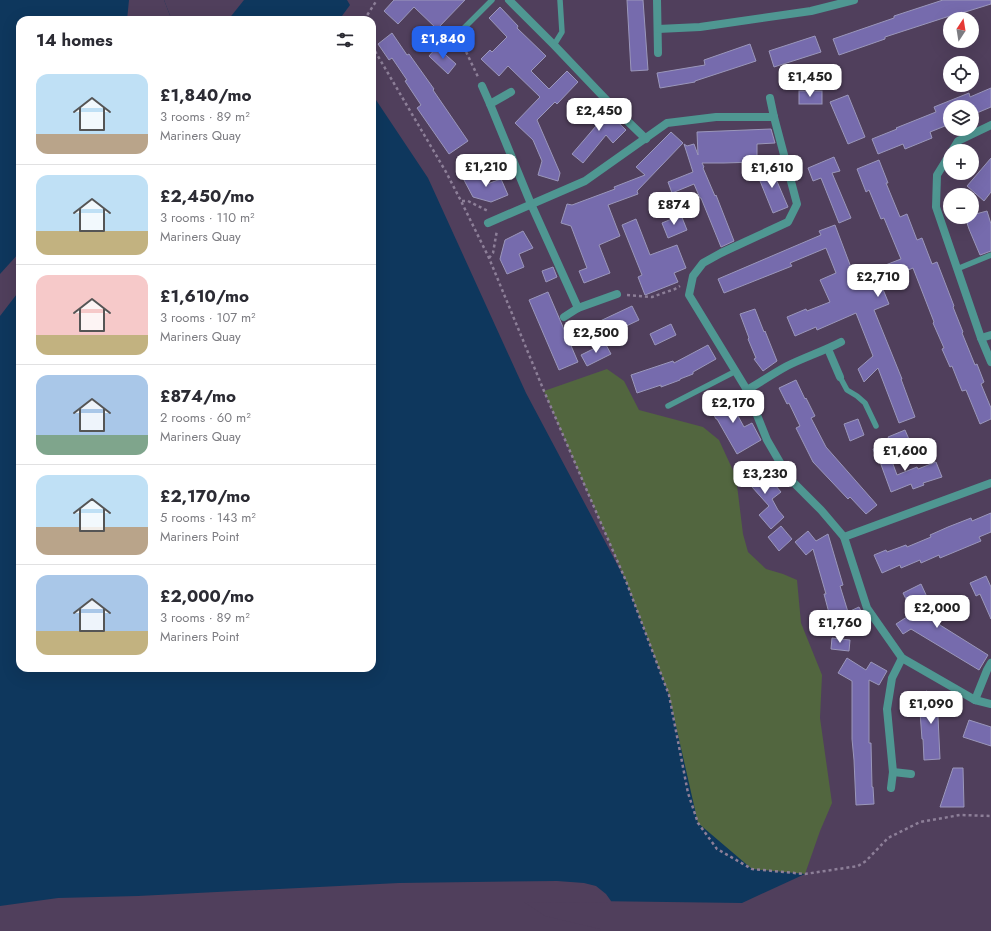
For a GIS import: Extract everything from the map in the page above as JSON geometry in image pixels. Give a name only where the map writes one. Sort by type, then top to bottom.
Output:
[{"type":"street","points":[[509,0],[646,139]]},
{"type":"street","points":[[657,0],[658,54]]},
{"type":"street","points":[[658,29],[700,27],[810,11],[854,0]]},
{"type":"street","points":[[482,86],[531,204],[578,308]]},
{"type":"street","points":[[490,104],[511,92]]},
{"type":"street","points":[[770,98],[797,204],[788,222],[703,263],[693,276],[689,295],[747,390],[767,440],[789,478],[821,510],[844,537],[867,608],[902,658],[975,700],[991,704]]},
{"type":"street","points":[[488,223],[585,181],[667,123],[716,118],[774,117]]},
{"type":"street","points":[[956,144],[958,141],[991,125]]},
{"type":"street","points":[[943,165],[937,175],[936,207],[981,338],[991,362]]},
{"type":"street","points":[[564,317],[578,308],[617,294]]},
{"type":"street","points":[[981,338],[991,335]]},
{"type":"street","points":[[747,390],[786,367],[841,342]]},
{"type":"street","points":[[828,349],[840,377]]},
{"type":"street","points":[[844,537],[991,483]]},
{"type":"street","points":[[891,788],[893,772],[887,709],[892,678],[902,658]]},
{"type":"street","points":[[975,700],[991,663]]},
{"type":"street","points":[[893,772],[911,774]]},
{"type":"lane","points":[[458,34],[492,0]]},
{"type":"lane","points":[[554,44],[562,32],[560,0]]},
{"type":"lane","points":[[957,269],[991,254]]},
{"type":"lane","points":[[668,406],[736,371]]},
{"type":"lane","points":[[840,377],[847,390],[865,404],[876,426]]},
{"type":"path","points":[[367,16],[377,0]]},
{"type":"path","points":[[458,34],[482,86]]},
{"type":"path","points":[[376,53],[446,172],[489,258],[547,398],[626,581],[669,695],[688,793],[698,823],[717,849],[752,869],[805,874],[858,866],[866,861],[888,838],[920,822],[960,815],[991,816]]},
{"type":"path","points":[[617,294],[652,297],[675,289],[693,276]]},
{"type":"green space","points":[[607,369],[624,381],[639,410],[703,427],[719,440],[736,477],[743,534],[748,552],[766,569],[797,580],[801,623],[822,675],[820,718],[832,803],[820,831],[805,874],[752,869],[717,849],[698,823],[688,793],[669,695],[626,581],[544,391]]},
{"type":"water","points":[[0,0],[164,0],[170,16],[16,16],[16,672],[376,672],[376,100],[428,178],[526,393],[626,581],[669,695],[698,823],[752,869],[805,874],[742,903],[518,900],[0,931]]},
{"type":"water","points":[[244,0],[347,0],[350,5],[342,16],[231,16]]},
{"type":"pier","points":[[129,0],[164,0],[170,16],[127,16]]},
{"type":"pier","points":[[16,256],[16,295],[0,316],[0,274]]},
{"type":"pier","points":[[557,881],[584,883],[596,886],[606,894],[611,903],[524,902],[545,916],[600,929],[601,931],[0,931],[0,906],[58,898],[138,896],[399,883]]},
{"type":"building","points":[[394,0],[465,0],[437,29],[414,7],[398,24],[384,11]]},
{"type":"building","points":[[627,0],[643,0],[648,70],[631,71]]},
{"type":"building","points":[[943,0],[991,0],[991,4],[965,12],[943,12],[943,18],[885,37],[885,39],[839,55],[833,39],[894,18],[894,16]]},
{"type":"building","points":[[500,7],[518,26],[517,28],[546,56],[531,71],[549,89],[567,71],[578,82],[557,104],[555,102],[537,120],[560,173],[558,181],[538,175],[542,161],[533,140],[515,123],[540,97],[508,66],[499,76],[481,59],[490,50],[492,52],[507,37],[489,18]]},
{"type":"building","points":[[392,33],[434,89],[433,90],[468,141],[449,154],[417,108],[421,105],[405,81],[407,80],[392,58],[389,60],[378,44]]},
{"type":"building","points":[[815,36],[821,52],[774,67],[769,51]]},
{"type":"building","points":[[750,44],[756,61],[695,82],[660,88],[657,73],[705,65],[704,60]]},
{"type":"building","points":[[437,47],[456,64],[448,74],[429,56]]},
{"type":"building","points":[[991,88],[991,107],[979,112],[979,100],[952,100],[969,93],[970,97]]},
{"type":"building","points":[[799,91],[822,91],[822,104],[799,104]]},
{"type":"building","points":[[848,95],[865,137],[848,144],[830,102]]},
{"type":"building","points":[[598,103],[626,130],[613,143],[606,135],[583,163],[572,154],[596,126],[586,116]]},
{"type":"building","points":[[943,103],[943,127],[930,132],[932,138],[905,149],[903,144],[878,154],[872,139],[936,112],[934,107]]},
{"type":"building","points":[[771,129],[775,143],[757,144],[757,162],[702,163],[734,241],[721,247],[694,184],[672,193],[668,182],[693,172],[684,144],[687,146],[694,144],[698,155],[697,132]]},
{"type":"building","points":[[671,132],[683,143],[637,191],[638,194],[608,205],[620,236],[599,245],[610,273],[584,283],[579,271],[587,268],[571,226],[561,223],[567,204],[572,205],[615,189],[614,187],[645,175],[636,167]]},
{"type":"building","points":[[834,157],[840,171],[832,173],[851,218],[839,223],[821,178],[813,181],[808,168]]},
{"type":"building","points":[[991,158],[991,192],[984,201],[979,197],[979,188],[969,188],[967,186],[972,180],[979,180],[979,172]]},
{"type":"building","points":[[879,160],[888,183],[886,183],[900,217],[907,214],[917,240],[922,238],[932,264],[937,262],[954,306],[953,307],[963,332],[962,333],[975,365],[977,364],[984,382],[981,384],[991,408],[991,419],[980,424],[966,390],[962,391],[952,366],[950,367],[942,349],[944,348],[933,323],[934,322],[913,268],[880,282],[889,304],[874,310],[902,379],[915,417],[899,423],[878,368],[864,382],[858,369],[873,356],[856,313],[817,330],[816,327],[795,336],[787,317],[806,309],[807,311],[830,302],[820,280],[836,273],[826,248],[790,263],[792,266],[724,293],[718,279],[821,235],[819,231],[835,225],[852,270],[855,269],[857,276],[901,259],[884,218],[881,219],[869,190],[866,192],[857,169]]},
{"type":"building","points":[[770,165],[788,207],[773,213],[756,171]]},
{"type":"building","points":[[481,172],[487,184],[501,179],[508,195],[491,202],[473,197],[464,180]]},
{"type":"building","points":[[987,211],[991,224],[991,251],[980,255],[967,224],[979,224],[979,213]]},
{"type":"building","points":[[681,215],[687,230],[668,238],[662,223]]},
{"type":"building","points":[[636,219],[650,255],[677,245],[686,268],[674,273],[678,282],[645,295],[638,277],[642,275],[622,225]]},
{"type":"building","points":[[523,231],[533,248],[519,254],[524,267],[507,274],[500,259],[505,240]]},
{"type":"building","points":[[553,267],[557,277],[546,282],[542,271]]},
{"type":"building","points":[[548,292],[578,362],[559,370],[529,300]]},
{"type":"building","points":[[632,306],[639,320],[605,336],[598,322]]},
{"type":"building","points":[[755,309],[777,361],[763,371],[754,359],[756,358],[740,314]]},
{"type":"building","points":[[671,324],[676,335],[655,345],[650,334]]},
{"type":"building","points":[[605,343],[611,354],[587,366],[581,355]]},
{"type":"building","points":[[708,345],[716,359],[693,372],[693,374],[680,380],[661,387],[661,385],[637,393],[631,375],[673,361],[674,363]]},
{"type":"building","points":[[796,380],[815,416],[811,418],[826,447],[877,505],[866,514],[850,497],[848,499],[813,462],[796,428],[800,426],[789,403],[787,404],[779,388]]},
{"type":"building","points":[[725,392],[744,427],[752,423],[761,440],[737,454],[707,402]]},
{"type":"building","points":[[858,419],[864,435],[850,441],[844,424]]},
{"type":"building","points":[[905,430],[911,444],[895,451],[888,437]]},
{"type":"building","points":[[886,445],[897,475],[917,467],[918,469],[936,462],[942,477],[923,483],[924,485],[913,489],[911,484],[891,492],[879,459],[877,459],[873,449]]},
{"type":"building","points":[[752,462],[765,485],[771,480],[781,492],[772,499],[784,517],[771,529],[759,515],[769,506],[752,487],[742,468]]},
{"type":"building","points":[[991,513],[991,532],[979,537],[981,541],[940,558],[939,555],[921,563],[920,560],[901,568],[900,565],[882,573],[874,555],[906,545],[907,547],[931,537],[930,535],[948,527],[971,518],[972,521]]},
{"type":"building","points":[[781,526],[792,539],[779,551],[768,537]]},
{"type":"building","points":[[808,531],[816,541],[828,534],[843,585],[840,586],[848,612],[859,607],[864,617],[828,632],[829,613],[824,594],[826,594],[813,549],[806,555],[795,542]]},
{"type":"building","points":[[986,576],[991,587],[991,619],[980,594],[976,596],[970,583]]},
{"type":"building","points":[[921,584],[940,625],[988,655],[979,670],[911,629],[903,634],[896,624],[913,613],[903,593]]},
{"type":"building","points":[[832,638],[850,640],[849,651],[831,649]]},
{"type":"building","points":[[847,658],[866,670],[871,662],[887,671],[879,685],[869,680],[869,743],[871,743],[874,804],[856,805],[852,739],[852,681],[838,673]]},
{"type":"building","points":[[926,691],[944,697],[938,717],[940,759],[924,760],[920,712]]},
{"type":"building","points":[[969,720],[991,727],[991,746],[963,737]]},
{"type":"building","points":[[953,768],[963,768],[964,807],[940,807]]}]
